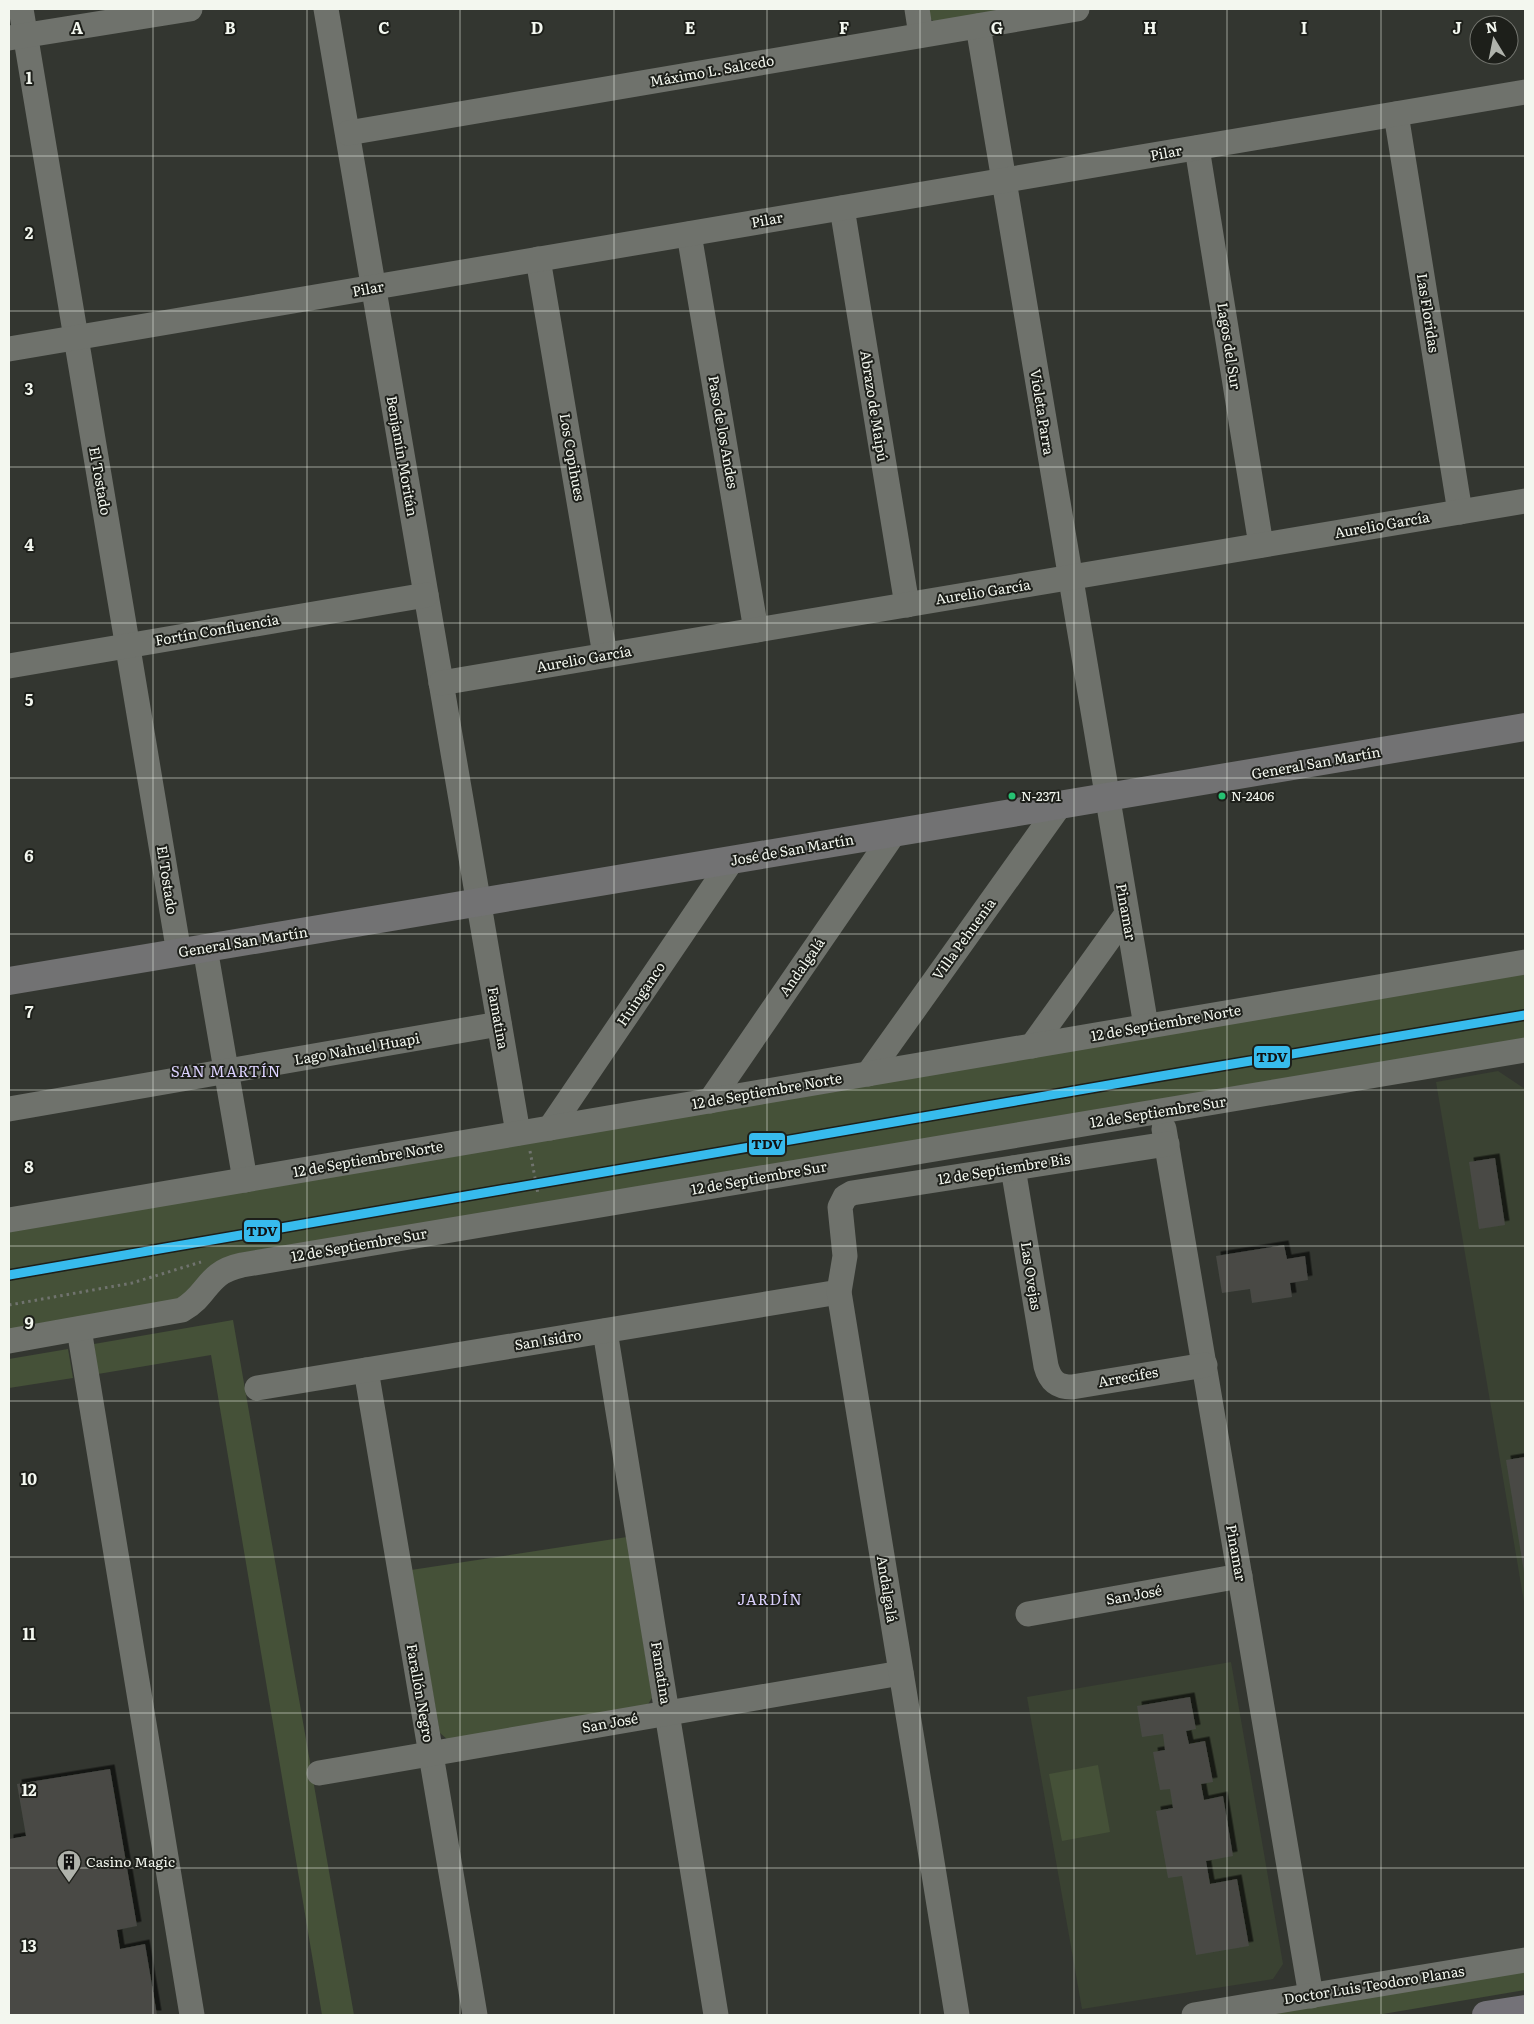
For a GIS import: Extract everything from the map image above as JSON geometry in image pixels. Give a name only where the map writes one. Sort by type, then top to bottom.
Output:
[{"type":"highway","points":[[1486,2015],[1525,2009]]},
{"type":"main road","name":"General San Martín","points":[[1106,798],[1525,727]]},
{"type":"main road","name":"José de San Martín","points":[[478,903],[1106,798]]},
{"type":"main road","name":"General San Martín","points":[[9,981],[478,903]]},
{"type":"street","name":"El Tostado","points":[[21,9],[17,37],[76,337],[128,646],[192,950]]},
{"type":"street","points":[[17,37],[190,9]]},
{"type":"street","name":"Benjamín Moritán","points":[[326,9],[478,903]]},
{"type":"street","points":[[917,9],[921,35]]},
{"type":"street","name":"Máximo L. Salcedo","points":[[348,133],[978,26],[1032,13],[1077,9]]},
{"type":"street","name":"Violeta Parra","points":[[978,26],[1106,798]]},
{"type":"street","name":"Pilar","points":[[9,349],[1525,92]]},
{"type":"street","name":"Las Floridas","points":[[1396,114],[1460,512]]},
{"type":"street","name":"Lagos del Sur","points":[[1197,148],[1262,545]]},
{"type":"street","name":"Abrazo de Maipú","points":[[842,208],[907,604]]},
{"type":"street","name":"Paso de los Andes","points":[[689,234],[756,630]]},
{"type":"street","name":"Los Copihues","points":[[538,260],[605,656]]},
{"type":"street","name":"Aurelio García","points":[[441,683],[1525,501]]},
{"type":"street","name":"Fortín Confluencia","points":[[9,666],[426,595]]},
{"type":"street","name":"Pinamar","points":[[1106,798],[1146,1026]]},
{"type":"street","name":"Villa Pehuenia","points":[[868,1074],[1060,805]]},
{"type":"street","name":"Andalgalá","points":[[710,1101],[894,833]]},
{"type":"street","name":"Huinganco","points":[[550,1128],[732,860]]},
{"type":"street","name":"Famatina","points":[[478,903],[518,1133]]},
{"type":"street","points":[[1032,1046],[1126,915]]},
{"type":"street","points":[[192,950],[226,1071],[245,1180]]},
{"type":"street","name":"12 de Septiembre Norte","points":[[9,1220],[1525,962]]},
{"type":"street","name":"Lago Nahuel Huapi","points":[[9,1109],[499,1024]]},
{"type":"street","name":"12 de Septiembre Sur","points":[[9,1341],[182,1310],[194,1301],[215,1276],[228,1268],[242,1264],[1525,1050]]},
{"type":"street","name":"Pinamar","points":[[1162,1111],[1311,1996]]},
{"type":"street","name":"12 de Septiembre Bis","points":[[843,1200],[856,1192],[1167,1144]]},
{"type":"street","name":"Andalgalá","points":[[831,1166],[835,1186],[843,1200],[840,1212],[845,1256],[839,1292],[957,2015]]},
{"type":"street","name":"Las Ovejas","points":[[1013,1168],[1046,1366],[1053,1382]]},
{"type":"street","name":"San Isidro","points":[[257,1388],[839,1292]]},
{"type":"street","points":[[79,1329],[192,2015]]},
{"type":"street","name":"Famatina","points":[[605,1331],[716,2015]]},
{"type":"street","name":"Arrecifes","points":[[1053,1382],[1059,1386],[1072,1387],[1204,1364]]},
{"type":"street","name":"Farallón Negro","points":[[366,1370],[475,2015]]},
{"type":"street","name":"San José","points":[[1028,1614],[1240,1576]]},
{"type":"street","name":"San José","points":[[319,1773],[901,1673]]},
{"type":"street","name":"Doctor Luis Teodoro Planas","points":[[1194,2015],[1525,1960]]},
{"type":"path","points":[[518,1133],[528,1143],[538,1194]]},
{"type":"shaded area","points":[[925,9],[1017,9],[936,23],[928,17]]},
{"type":"shaded area","points":[[1525,973],[1525,1043],[233,1262],[184,1298],[9,1332],[9,1231]]},
{"type":"shaded area","points":[[1498,1071],[1525,1089],[1525,1608],[1436,1082]]},
{"type":"shaded area","points":[[233,1320],[354,2015],[322,2015],[211,1355],[98,1374],[94,1344]]},
{"type":"shaded area","points":[[68,1349],[73,1378],[9,1388],[9,1359]]},
{"type":"shaded area","points":[[627,1537],[652,1698],[647,1706],[448,1740],[440,1733],[411,1570]]},
{"type":"shaded area","points":[[1231,1662],[1283,1964],[1273,1979],[1082,2009],[1027,1697]]},
{"type":"shaded area","points":[[1098,1765],[1110,1832],[1062,1841],[1049,1774]]},
{"type":"shaded area","points":[[1525,1969],[1525,1990],[1377,2015],[1248,2015]]},
{"type":"building","points":[[1495,1158],[1505,1225],[1479,1229],[1469,1162]]},
{"type":"building","points":[[1284,1245],[1287,1259],[1305,1256],[1308,1280],[1290,1283],[1292,1297],[1252,1303],[1250,1289],[1222,1293],[1216,1256]]},
{"type":"building","points":[[1525,1457],[1525,1572],[1524,1572],[1506,1460]]},
{"type":"building","points":[[1190,1697],[1196,1729],[1186,1731],[1189,1744],[1205,1741],[1213,1782],[1201,1784],[1204,1800],[1223,1796],[1233,1856],[1206,1861],[1210,1884],[1237,1879],[1249,1946],[1196,1955],[1182,1876],[1168,1878],[1156,1811],[1173,1808],[1170,1789],[1160,1790],[1153,1752],[1165,1750],[1163,1734],[1142,1737],[1137,1706]]},
{"type":"building","name":"Casino Magic","points":[[110,1769],[137,1926],[117,1930],[120,1949],[145,1944],[157,2015],[9,2015],[9,1839],[26,1836],[17,1784]]},
{"type":"transit line","name":"TDV","points":[[9,1275],[1525,1015]]},
{"type":"place","name":"N-2371","points":[[1012,796]]},
{"type":"place","name":"N-2406","points":[[1222,796]]},
{"type":"place","name":"Casino Magic","points":[[69,1883]]},
{"type":"district","name":"SAN MARTÍN","points":[[226,1072]]},
{"type":"district","name":"JARDÍN","points":[[770,1600]]}]
